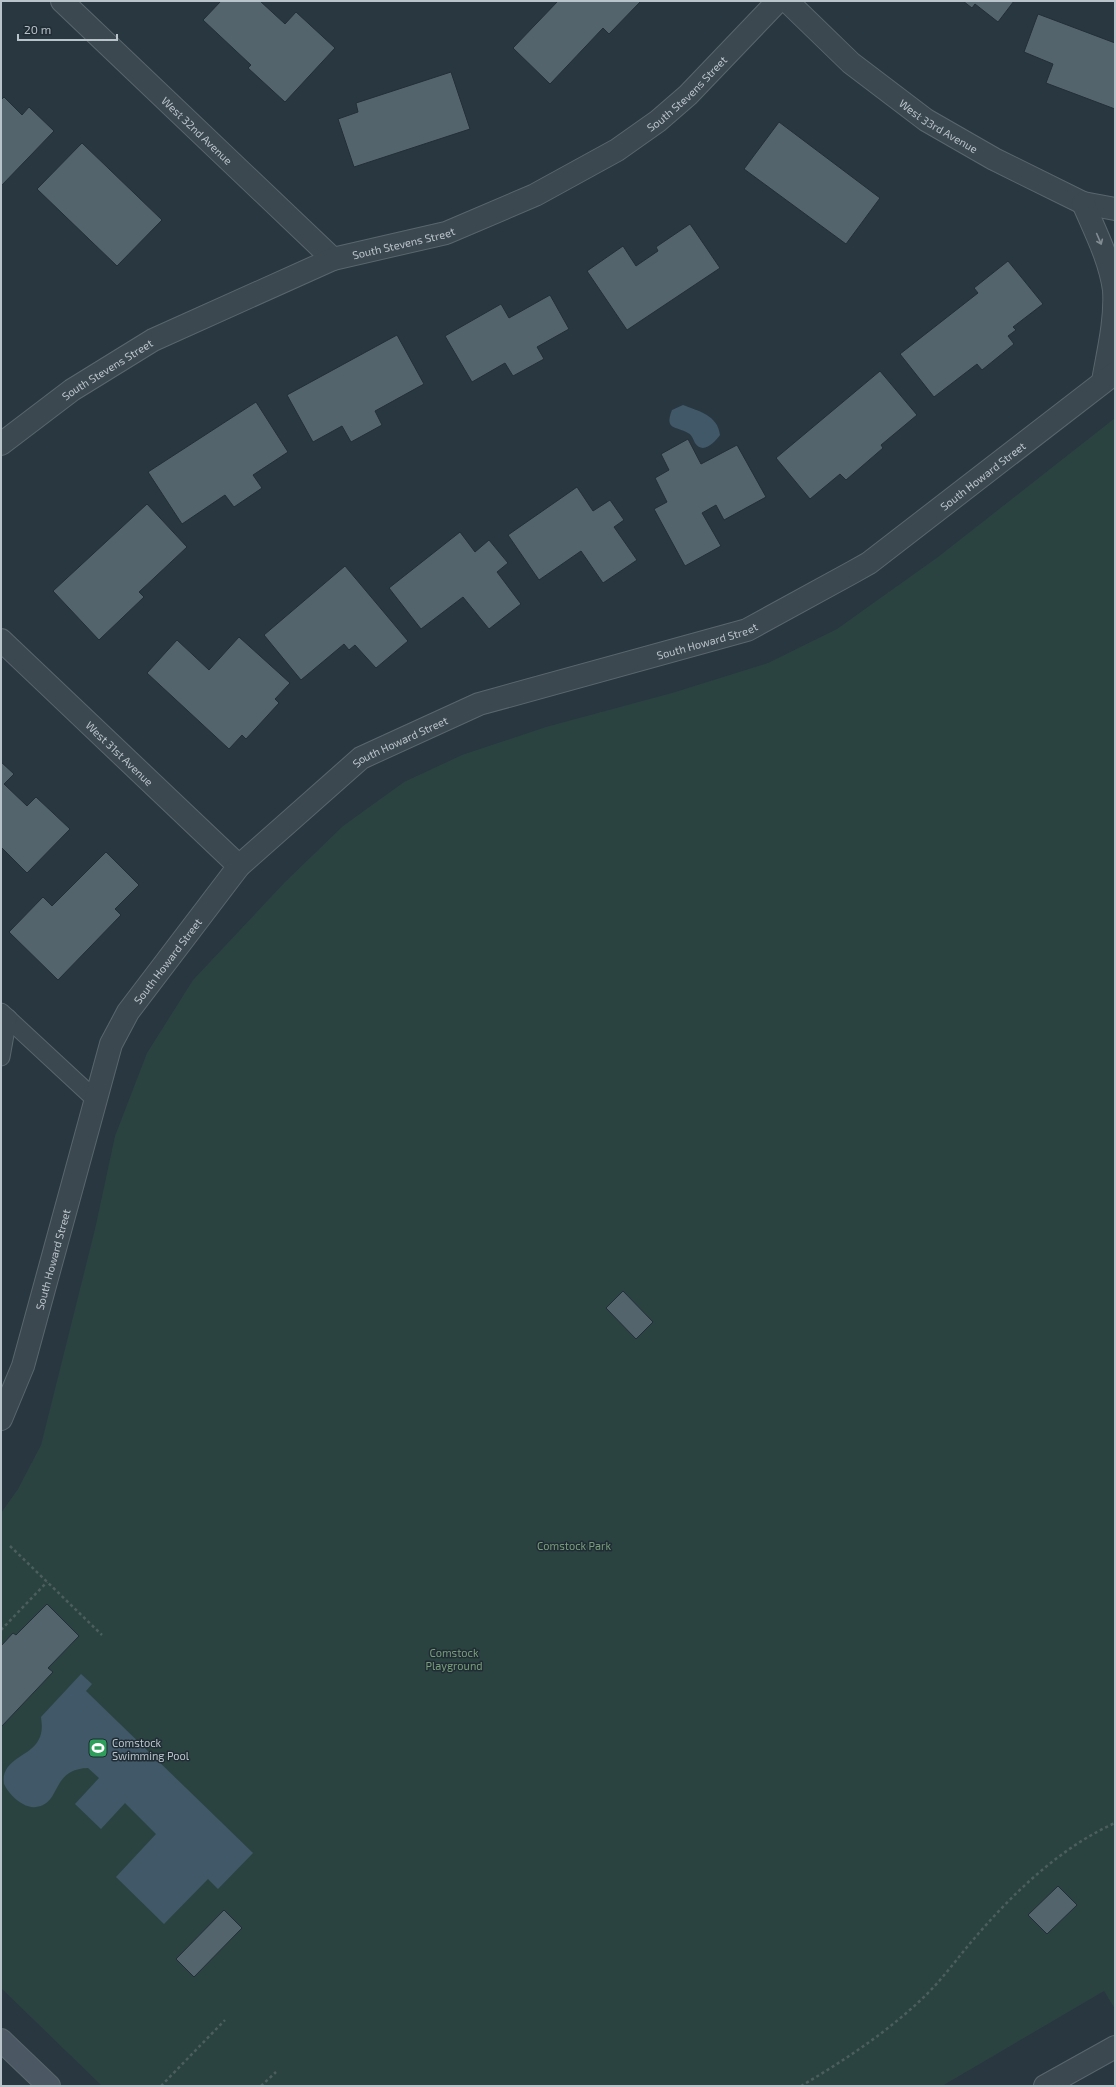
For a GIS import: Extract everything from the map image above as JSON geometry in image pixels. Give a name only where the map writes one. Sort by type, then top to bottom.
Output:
[{"type":"main road","points":[[1,2040],[49,2086]]},
{"type":"street","name":"West 32nd Avenue","points":[[62,1],[333,259]]},
{"type":"street","name":"South Stevens Street","points":[[1,444],[72,390],[153,340],[333,259],[446,233],[536,195],[617,150],[658,121],[688,95],[778,1]]},
{"type":"street","name":"West 33rd Avenue","points":[[787,1],[851,63],[926,120],[994,159],[1083,203],[1115,209]]},
{"type":"street","points":[[1083,203],[1105,254],[1114,291],[1113,331],[1109,377]]},
{"type":"street","name":"South Howard Street","points":[[1,1419],[23,1366],[97,1101],[111,1044],[128,1012],[239,866],[361,758],[479,704],[747,630],[864,566],[1109,377]]},
{"type":"street","name":"West 31st Avenue","points":[[1,640],[239,866]]},
{"type":"street","points":[[1045,2086],[1115,2047]]},
{"type":"lane","points":[[4,1015],[97,1101]]},
{"type":"lane","points":[[1,1057],[4,1015]]},
{"type":"path","points":[[10,1546],[102,1635]]},
{"type":"path","points":[[1,1630],[47,1582]]},
{"type":"path","points":[[801,2086],[834,2066],[906,2013],[926,1995],[992,1919],[1033,1879],[1092,1833],[1115,1823]]},
{"type":"path","points":[[161,2086],[225,2020]]},
{"type":"path","points":[[261,2086],[276,2072]]},
{"type":"green space","name":"Comstock Park","points":[[1115,418],[1115,2009],[1104,1991],[942,2086],[102,2086],[1,1988],[1,1513],[18,1489],[41,1445],[95,1229],[115,1136],[147,1053],[193,980],[285,882],[343,826],[404,782],[462,755],[546,727],[672,693],[768,663],[837,629],[938,557]]},
{"type":"water","points":[[683,405],[701,412],[711,418],[715,423],[720,435],[709,446],[702,448],[698,446],[689,434],[670,424],[669,421],[672,410]]},
{"type":"water","points":[[81,1674],[92,1684],[86,1691],[253,1853],[218,1889],[208,1879],[164,1924],[116,1877],[156,1834],[125,1803],[101,1829],[75,1804],[99,1778],[88,1768],[69,1773],[63,1778],[48,1801],[38,1807],[28,1806],[20,1802],[12,1796],[4,1784],[6,1769],[16,1759],[29,1751],[40,1738],[42,1726],[41,1717]]},
{"type":"building","points":[[221,1],[260,1],[285,24],[296,12],[335,48],[285,102],[248,68],[251,65],[203,20]]},
{"type":"building","points":[[558,1],[641,1],[609,34],[603,28],[550,84],[513,48]]},
{"type":"building","points":[[963,1],[1014,1],[998,22],[975,4],[972,8]]},
{"type":"building","points":[[1038,14],[1115,43],[1115,109],[1046,83],[1053,64],[1024,52]]},
{"type":"building","points":[[451,72],[470,129],[354,167],[338,119],[358,112],[356,103]]},
{"type":"building","points":[[4,97],[22,115],[29,107],[54,131],[1,186],[1,100]]},
{"type":"building","points":[[779,122],[880,198],[846,244],[744,169]]},
{"type":"building","points":[[82,143],[162,220],[117,266],[37,189]]},
{"type":"building","points":[[690,224],[720,268],[627,330],[587,271],[623,246],[636,266],[658,251],[656,247]]},
{"type":"building","points":[[1008,261],[1043,304],[1013,327],[1016,330],[1008,336],[1014,344],[982,370],[977,364],[934,397],[900,354],[978,293],[974,288]]},
{"type":"building","points":[[550,295],[569,329],[537,347],[544,359],[513,376],[505,363],[472,382],[445,336],[501,304],[509,318]]},
{"type":"building","points":[[397,335],[424,384],[375,411],[382,425],[351,442],[342,426],[313,442],[287,395]]},
{"type":"building","points":[[880,371],[917,415],[881,445],[883,448],[846,480],[840,474],[810,499],[776,458]]},
{"type":"building","points":[[256,402],[288,452],[253,475],[262,488],[234,507],[225,495],[182,524],[148,472]]},
{"type":"building","points":[[688,439],[701,464],[737,445],[766,497],[724,520],[716,505],[702,513],[721,546],[685,566],[654,509],[667,502],[655,478],[669,470],[661,454]]},
{"type":"building","points":[[577,487],[593,511],[610,500],[624,520],[614,527],[637,560],[603,583],[581,551],[539,580],[508,535]]},
{"type":"building","points":[[147,504],[187,547],[139,592],[144,597],[99,640],[53,591]]},
{"type":"building","points":[[460,532],[475,552],[489,540],[508,563],[497,572],[521,604],[489,629],[463,597],[421,629],[389,588]]},
{"type":"building","points":[[345,566],[408,641],[376,668],[355,645],[349,650],[344,644],[301,680],[264,635]]},
{"type":"building","points":[[239,637],[290,683],[275,699],[279,703],[246,739],[242,735],[229,749],[147,673],[177,640],[209,670]]},
{"type":"building","points":[[1,762],[14,774],[4,784],[27,806],[36,797],[70,829],[27,873],[1,847]]},
{"type":"building","points":[[106,852],[139,885],[115,909],[121,915],[58,980],[9,932],[43,897],[52,906]]},
{"type":"building","points":[[623,1291],[653,1322],[636,1339],[606,1308]]},
{"type":"building","points":[[47,1604],[79,1636],[48,1668],[53,1672],[1,1727],[1,1646],[13,1633],[16,1635]]},
{"type":"building","points":[[1058,1886],[1077,1905],[1047,1934],[1028,1915]]},
{"type":"building","points":[[224,1910],[242,1928],[194,1977],[176,1959]]},
{"type":"place","name":"Comstock Swimming Pool","points":[[98,1748]]},
{"type":"park label","name":"Comstock Playground","points":[[454,1658]]}]
